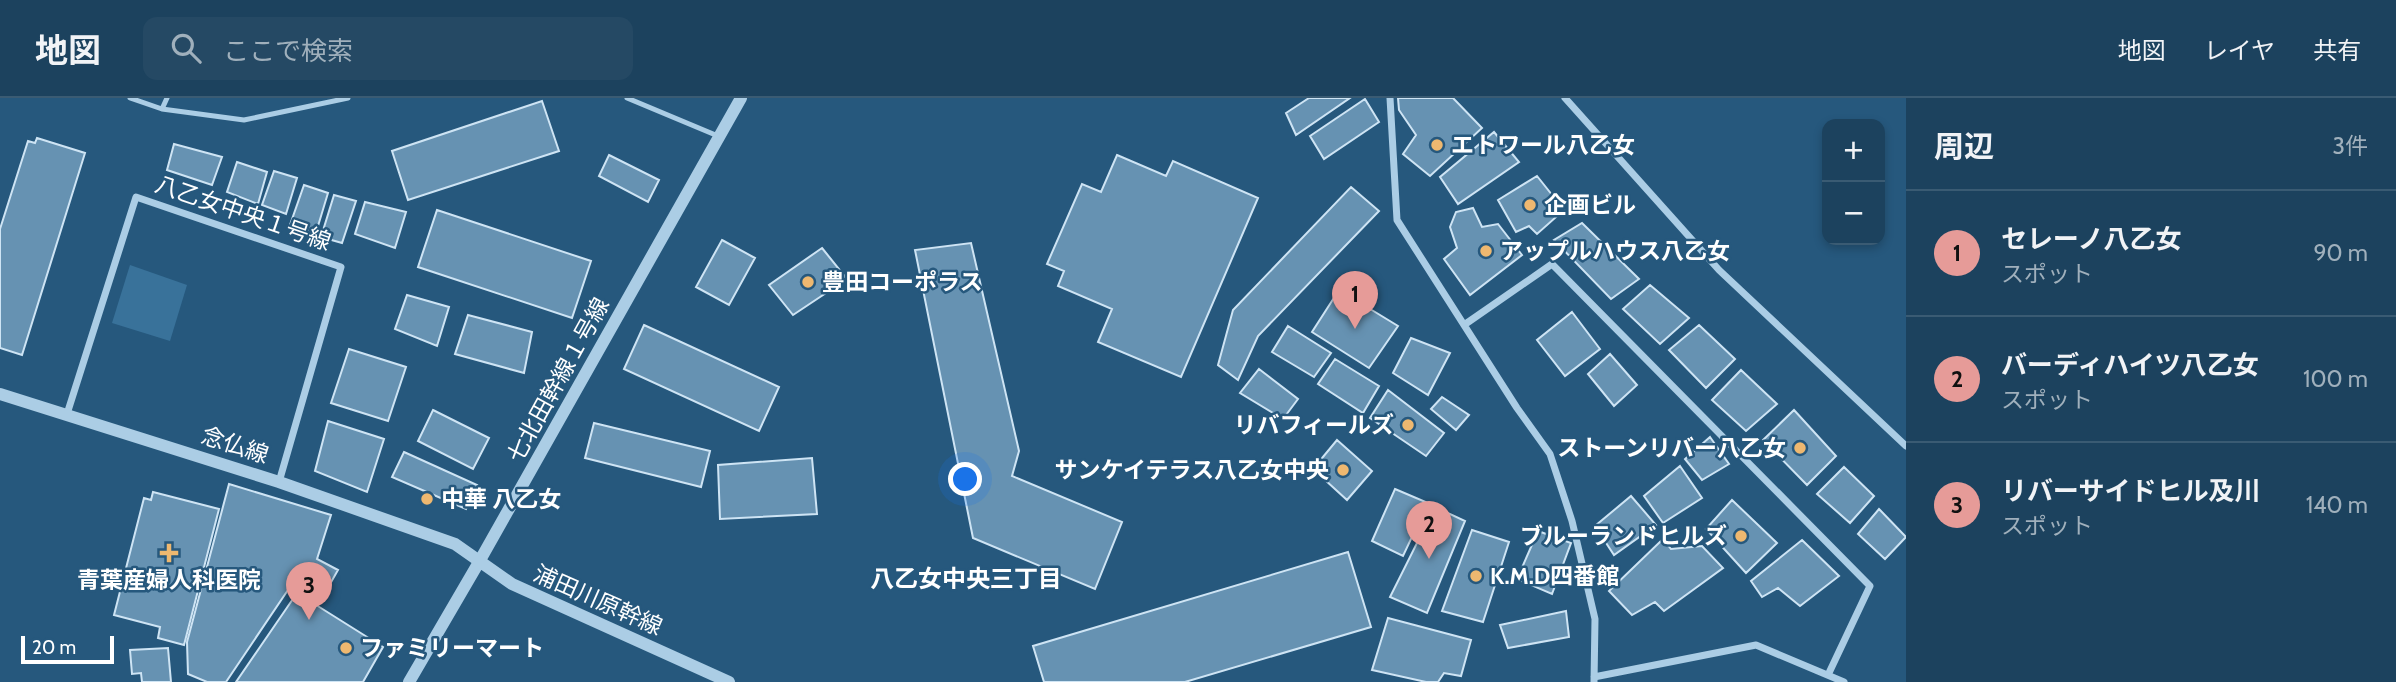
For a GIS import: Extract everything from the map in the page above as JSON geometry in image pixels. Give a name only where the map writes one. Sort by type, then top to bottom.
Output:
[{"type":"street","name":"七北田幹線１号線","points":[[409,682],[741,98]]},
{"type":"street","points":[[1390,98],[1397,220],[1517,408],[1550,454],[1572,521],[1595,619],[1594,680],[1756,645],[1844,682]]},
{"type":"street","points":[[1565,98],[1719,270],[1906,446]]},
{"type":"street","name":"八乙女中央１号線","points":[[67,414],[136,197],[341,267],[279,482]]},
{"type":"street","points":[[1464,325],[1552,264],[1870,586],[1828,676]]},
{"type":"street","name":"念仏線","points":[[0,394],[279,482],[455,544]]},
{"type":"street","name":"浦田川原幹線","points":[[455,544],[512,584],[729,682]]},
{"type":"lane","points":[[130,98],[162,109],[244,120],[348,98]]},
{"type":"lane","points":[[162,109],[167,98]]},
{"type":"lane","points":[[627,98],[719,137]]},
{"type":"shaded area","points":[[130,265],[187,285],[170,341],[112,323]]},
{"type":"building","points":[[1309,98],[1350,98],[1296,135],[1286,113]]},
{"type":"building","name":"エトワール八乙女","points":[[1398,98],[1453,98],[1482,128],[1430,176],[1403,154],[1416,135],[1399,110]]},
{"type":"building","points":[[1365,99],[1379,122],[1324,159],[1310,136]]},
{"type":"building","points":[[542,101],[559,151],[408,200],[392,151]]},
{"type":"building","points":[[1494,132],[1519,162],[1458,204],[1440,177]]},
{"type":"building","points":[[37,138],[85,153],[22,355],[0,348],[0,229],[28,141],[35,143]]},
{"type":"building","points":[[174,144],[222,157],[212,185],[167,170]]},
{"type":"building","points":[[609,155],[659,180],[648,202],[599,176]]},
{"type":"building","points":[[1117,155],[1166,176],[1173,161],[1258,198],[1181,377],[1098,342],[1112,309],[1058,286],[1064,271],[1047,264],[1082,184],[1101,192]]},
{"type":"building","points":[[237,162],[267,172],[258,204],[227,192]]},
{"type":"building","points":[[274,171],[297,178],[286,214],[262,205]]},
{"type":"building","name":"企画ビル","points":[[1537,176],[1564,210],[1537,234],[1529,226],[1516,232],[1498,200]]},
{"type":"building","points":[[304,185],[328,193],[315,236],[290,225]]},
{"type":"building","points":[[1351,187],[1379,211],[1258,336],[1238,380],[1218,365],[1233,310]]},
{"type":"building","points":[[334,195],[356,201],[342,243],[321,237]]},
{"type":"building","points":[[365,202],[406,212],[395,248],[355,234]]},
{"type":"building","name":"アップルハウス八乙女","points":[[1473,208],[1482,227],[1498,224],[1522,255],[1470,295],[1444,259],[1457,248],[1450,227],[1456,212]]},
{"type":"building","points":[[437,210],[591,261],[572,318],[418,267]]},
{"type":"building","points":[[1582,223],[1639,279],[1611,299],[1554,240]]},
{"type":"building","points":[[722,240],[755,258],[729,305],[696,287]]},
{"type":"building","points":[[971,243],[1019,451],[1012,476],[1122,522],[1095,589],[973,538],[915,250]]},
{"type":"building","name":"豊田コーポラス","points":[[822,248],[847,279],[793,315],[769,285]]},
{"type":"building","points":[[1650,285],[1689,318],[1660,344],[1623,309]]},
{"type":"building","points":[[1339,290],[1398,326],[1369,368],[1312,332]]},
{"type":"building","points":[[407,295],[449,307],[437,346],[395,329]]},
{"type":"building","points":[[1572,312],[1600,349],[1565,376],[1537,340]]},
{"type":"building","points":[[468,315],[532,332],[524,373],[455,354]]},
{"type":"building","points":[[644,325],[779,387],[759,431],[624,369]]},
{"type":"building","points":[[1699,325],[1735,359],[1706,388],[1669,350]]},
{"type":"building","points":[[1288,326],[1331,353],[1314,377],[1272,352]]},
{"type":"building","points":[[1411,338],[1450,353],[1428,395],[1393,373]]},
{"type":"building","points":[[349,349],[406,367],[388,421],[331,403]]},
{"type":"building","points":[[1610,354],[1637,385],[1614,406],[1588,374]]},
{"type":"building","points":[[1335,359],[1379,386],[1363,413],[1318,384]]},
{"type":"building","points":[[1259,369],[1298,399],[1283,419],[1240,393]]},
{"type":"building","points":[[1741,370],[1777,404],[1746,431],[1712,400]]},
{"type":"building","name":"リバフィールズ","points":[[1388,390],[1444,433],[1426,456],[1370,418]]},
{"type":"building","points":[[1442,397],[1469,415],[1456,430],[1431,409]]},
{"type":"building","points":[[433,410],[489,438],[473,469],[418,441]]},
{"type":"building","name":"ストーンリバー八乙女","points":[[1794,410],[1836,456],[1807,485],[1763,440]]},
{"type":"building","points":[[328,421],[384,439],[367,492],[315,471]]},
{"type":"building","points":[[594,423],[710,451],[701,487],[585,458]]},
{"type":"building","points":[[1710,437],[1729,464],[1702,480],[1685,459]]},
{"type":"building","name":"サンケイテラス八乙女中央","points":[[1337,440],[1372,471],[1347,500],[1313,469]]},
{"type":"building","points":[[404,452],[477,485],[466,509],[392,477]]},
{"type":"building","points":[[812,458],[817,514],[720,519],[718,465]]},
{"type":"building","points":[[1680,466],[1702,498],[1663,523],[1644,496]]},
{"type":"building","points":[[1844,467],[1874,496],[1850,523],[1817,494]]},
{"type":"building","points":[[229,484],[331,515],[317,559],[338,570],[322,598],[294,581],[226,682],[207,682],[188,674],[187,642]]},
{"type":"building","points":[[1395,489],[1428,503],[1403,556],[1372,541]]},
{"type":"building","points":[[153,492],[219,509],[184,645],[158,638],[160,627],[114,615],[144,498],[151,500]]},
{"type":"building","points":[[1631,496],[1656,525],[1614,555],[1595,526]]},
{"type":"building","name":"ブルーランドヒルズ","points":[[1732,500],[1777,543],[1746,573],[1706,529]]},
{"type":"building","points":[[1435,507],[1465,521],[1427,613],[1390,597]]},
{"type":"building","points":[[1879,509],[1906,537],[1885,559],[1858,534]]},
{"type":"building","name":"K.M.D四番館","points":[[1472,530],[1509,542],[1483,622],[1442,611]]},
{"type":"building","points":[[1538,531],[1571,543],[1552,594],[1517,579]]},
{"type":"building","points":[[1663,539],[1671,549],[1702,546],[1723,568],[1664,611],[1655,602],[1632,615],[1609,591]]},
{"type":"building","points":[[1802,540],[1839,576],[1800,606],[1778,588],[1762,597],[1751,581]]},
{"type":"building","points":[[1348,552],[1371,627],[1185,682],[1044,682],[1033,646]]},
{"type":"building","points":[[297,593],[383,647],[363,682],[236,682]]},
{"type":"building","points":[[1566,611],[1569,637],[1508,648],[1500,625]]},
{"type":"building","points":[[1388,618],[1471,640],[1461,676],[1444,673],[1438,682],[1426,682],[1372,670]]},
{"type":"building","points":[[168,648],[171,682],[142,682],[141,673],[132,674],[130,650]]},
{"type":"place","name":"エトワール八乙女","points":[[1437,145]]},
{"type":"place","name":"企画ビル","points":[[1530,205]]},
{"type":"place","name":"アップルハウス八乙女","points":[[1486,251]]},
{"type":"place","name":"豊田コーポラス","points":[[808,282]]},
{"type":"place","name":"セレーノ八乙女","points":[[1355,329]]},
{"type":"place","name":"リバフィールズ","points":[[1408,425]]},
{"type":"place","name":"ストーンリバー八乙女","points":[[1800,448]]},
{"type":"place","name":"サンケイテラス八乙女中央","points":[[1343,470]]},
{"type":"place","name":"中華 八乙女","points":[[427,499]]},
{"type":"place","name":"ブルーランドヒルズ","points":[[1741,536]]},
{"type":"place","name":"青葉産婦人科医院","points":[[169,553]]},
{"type":"place","name":"バーディハイツ八乙女","points":[[1429,559]]},
{"type":"place","name":"K.M.D四番館","points":[[1476,576]]},
{"type":"place","name":"リバーサイドヒル及川","points":[[309,620]]},
{"type":"place","name":"ファミリーマート","points":[[346,648]]},
{"type":"district","name":"八乙女中央三丁目","points":[[966,579]]}]
